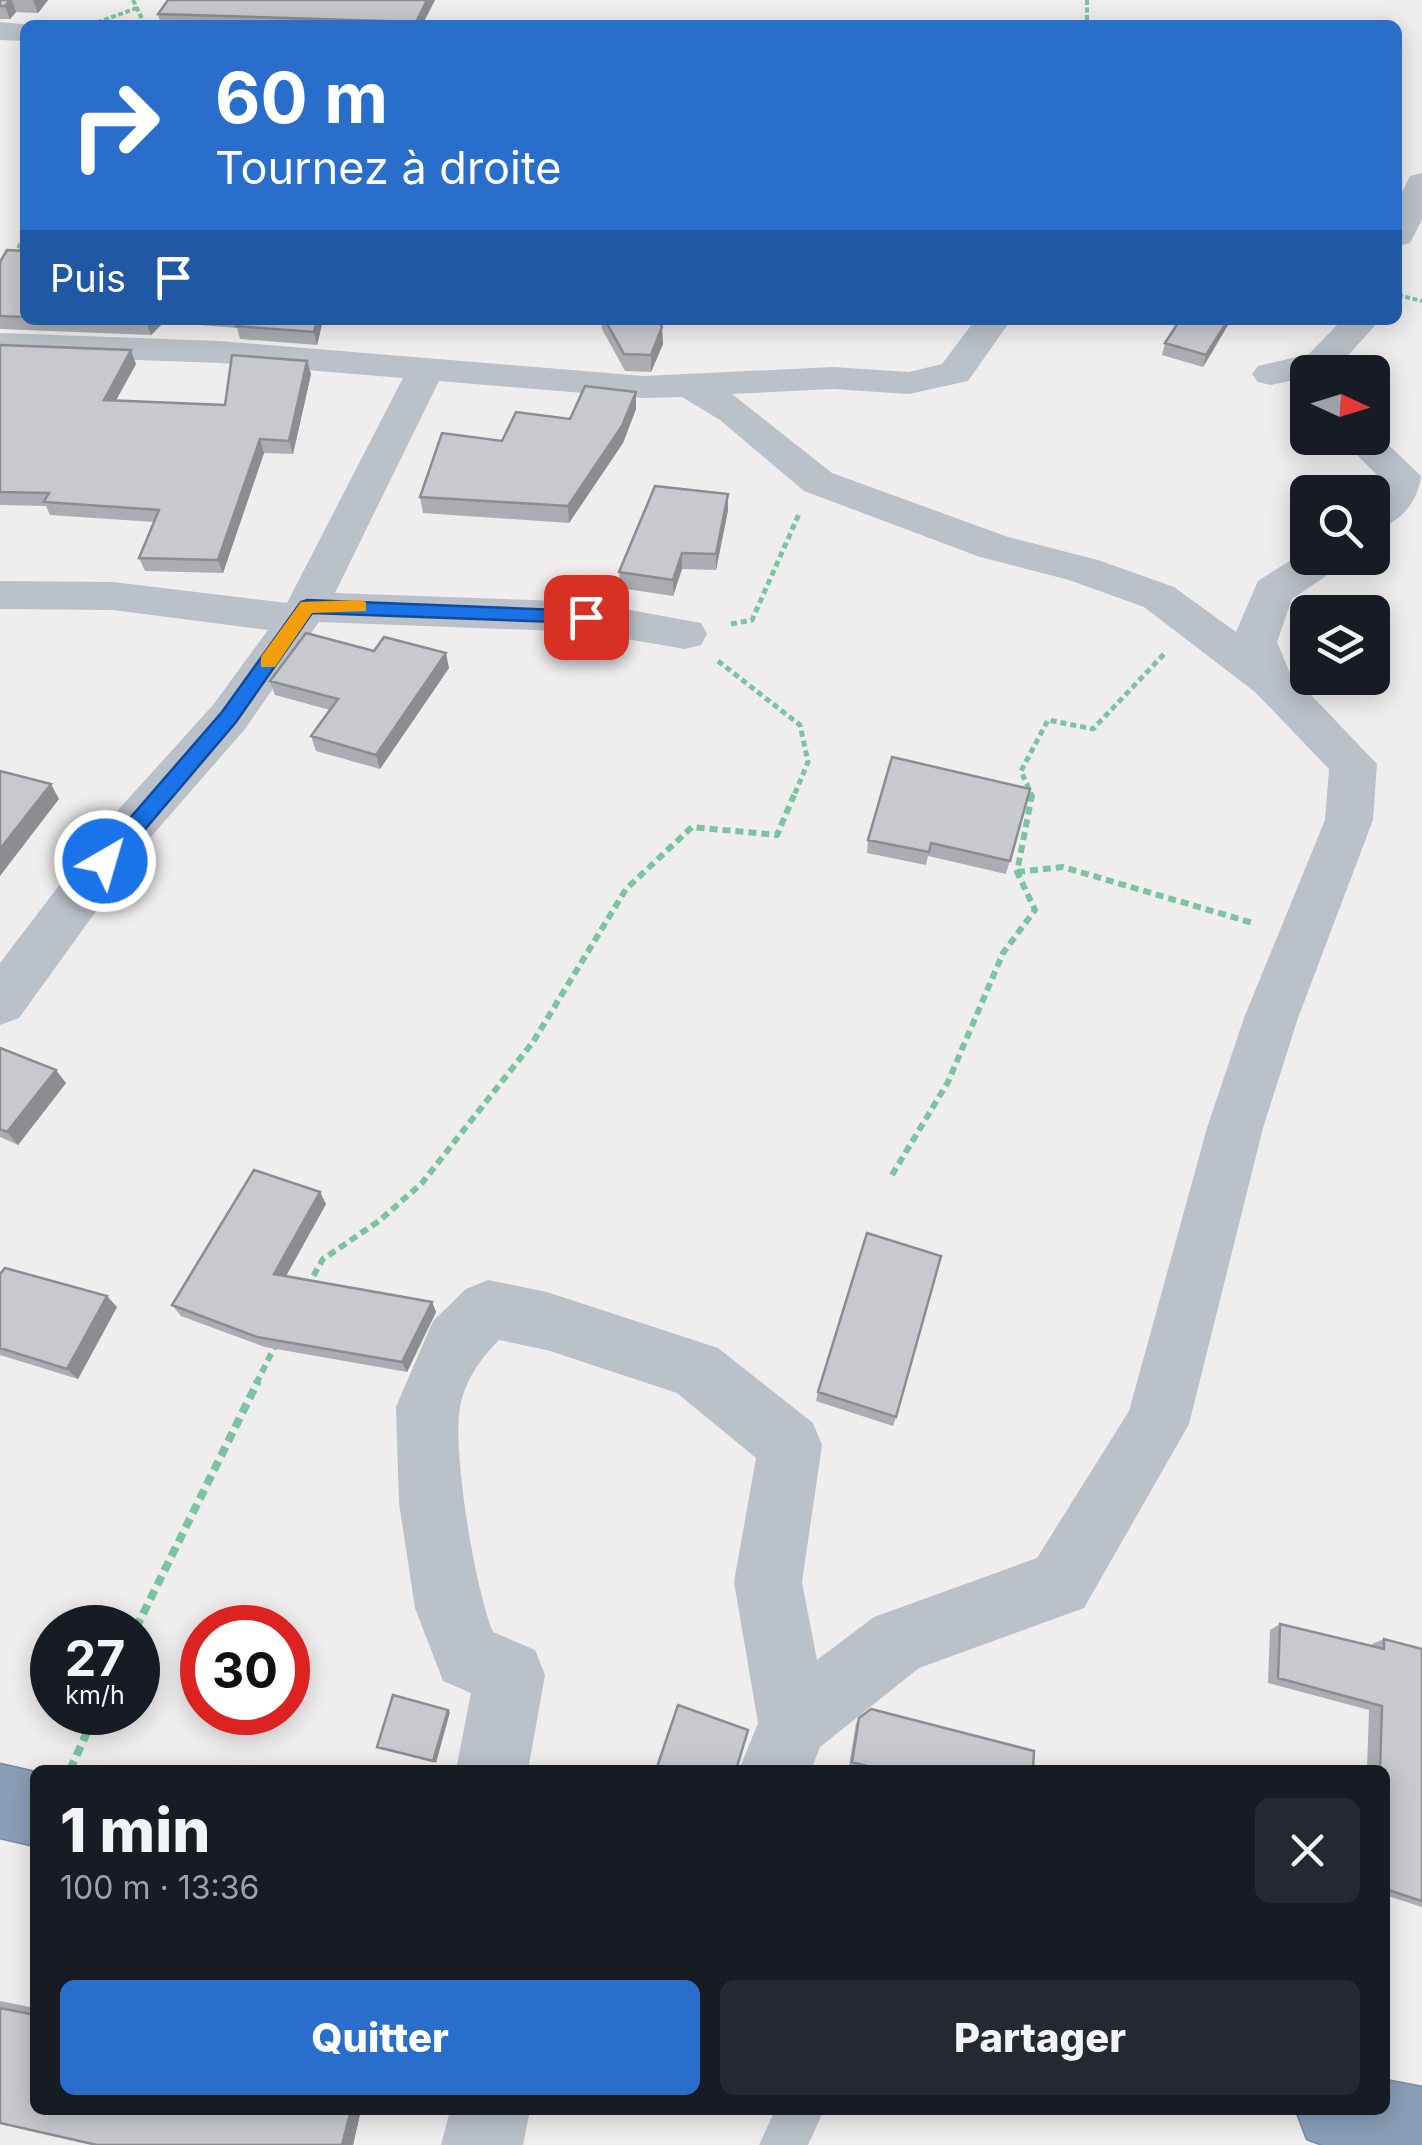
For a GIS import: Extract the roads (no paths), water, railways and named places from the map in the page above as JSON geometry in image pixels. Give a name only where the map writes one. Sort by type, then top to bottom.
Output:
[{"type":"highway","points":[[0,1801],[30,1808]]},
{"type":"highway","points":[[1360,2115],[1422,2128]]},
{"type":"street","points":[[1402,227],[1422,183]]},
{"type":"street","points":[[0,344],[220,352],[644,387],[833,378],[908,383],[955,373],[989,325]]},
{"type":"street","points":[[1329,355],[1357,325]]},
{"type":"street","points":[[1290,363],[1261,364],[1290,384]]},
{"type":"street","points":[[0,1003],[126,832],[229,717],[302,614],[426,370]]},
{"type":"street","points":[[690,385],[734,412],[818,482],[995,546],[1083,570],[1159,597],[1271,681],[1354,764],[1349,820],[1303,935],[1236,1128],[1156,1424],[1060,1584],[898,1641],[784,1747]]},
{"type":"street","points":[[1377,455],[1411,488],[1390,503]]},
{"type":"street","points":[[1390,516],[1422,512]]},
{"type":"street","points":[[1271,681],[1255,642],[1273,591],[1297,575]]},
{"type":"street","points":[[0,595],[46,592],[170,599],[302,614],[586,617],[685,634]]},
{"type":"street","points":[[493,1765],[510,1674],[468,1656],[449,1608],[432,1504],[428,1406],[455,1342],[488,1310],[547,1321],[696,1369],[790,1444],[768,1582],[784,1747]]},
{"type":"street","points":[[482,2145],[489,2115]]},
{"type":"lane","points":[[783,2145],[798,2115]]}]
